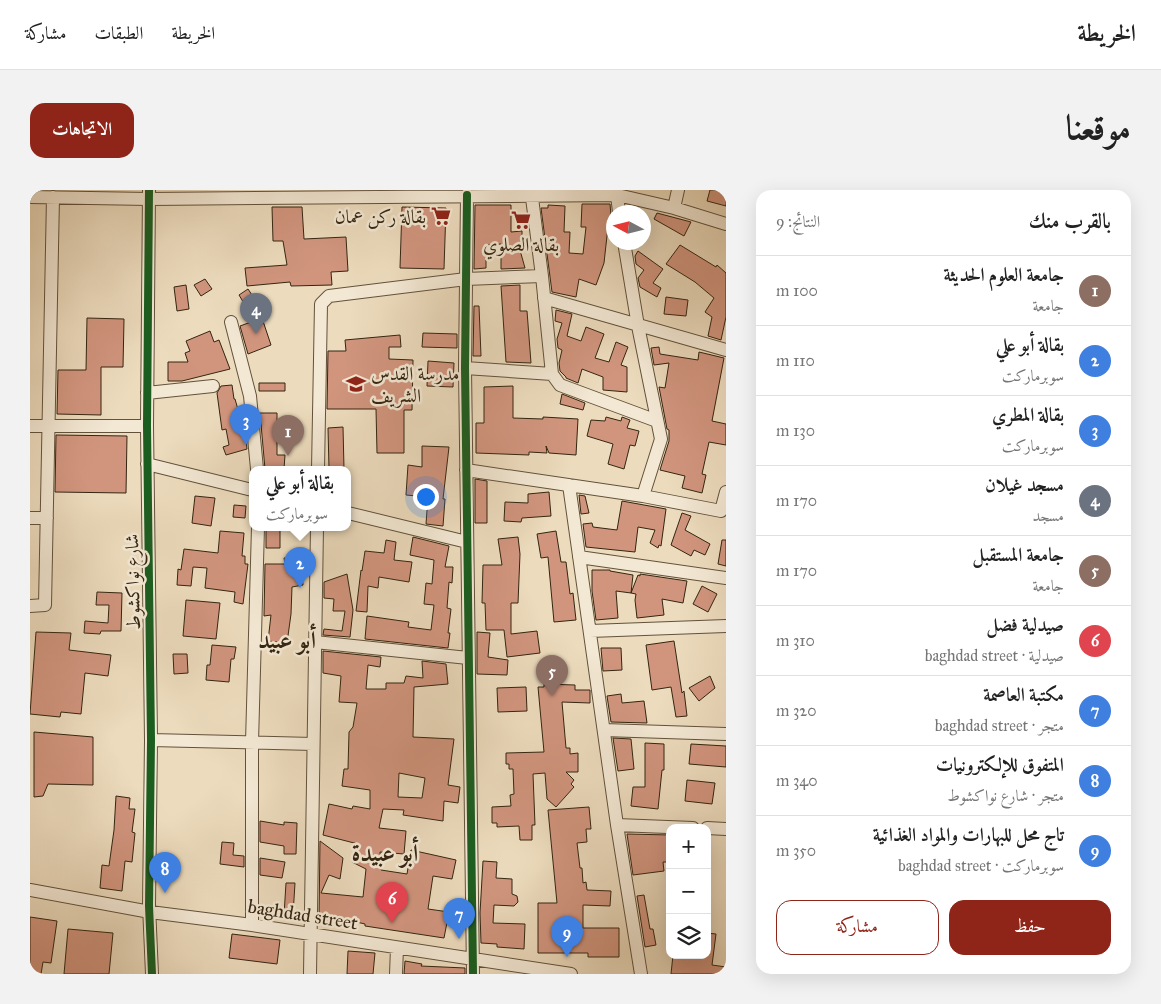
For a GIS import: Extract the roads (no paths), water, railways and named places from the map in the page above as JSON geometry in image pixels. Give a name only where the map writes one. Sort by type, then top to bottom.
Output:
[{"type":"street","points":[[674,208],[678,190]]},
{"type":"street","points":[[531,192],[552,374],[560,385],[657,420]]},
{"type":"street","points":[[30,197],[149,194],[467,195],[579,192],[616,195],[674,208],[726,224]]},
{"type":"street","name":"شارع نواكشوط","points":[[149,194],[146,426],[152,974]]},
{"type":"street","points":[[467,195],[465,368],[473,974]]},
{"type":"street","points":[[616,195],[618,205]]},
{"type":"street","points":[[30,606],[46,605],[53,197]]},
{"type":"street","points":[[625,250],[638,326],[662,439],[643,496]]},
{"type":"street","points":[[318,466],[321,304],[329,296],[466,279],[542,276]]},
{"type":"street","points":[[544,298],[726,350]]},
{"type":"street","points":[[231,322],[250,396],[257,466]]},
{"type":"street","points":[[465,368],[552,374]]},
{"type":"street","points":[[147,393],[213,386]]},
{"type":"street","points":[[30,426],[146,426]]},
{"type":"street","points":[[147,464],[249,489]]},
{"type":"street","points":[[466,470],[643,496],[721,511],[726,492]]},
{"type":"street","points":[[569,485],[617,825],[641,974]]},
{"type":"street","points":[[351,514],[467,542]]},
{"type":"street","points":[[30,518],[47,518]]},
{"type":"street","points":[[252,925],[252,742],[258,531]]},
{"type":"street","points":[[310,974],[317,531]]},
{"type":"street","points":[[579,557],[726,578]]},
{"type":"street","points":[[590,630],[726,626]]},
{"type":"street","points":[[315,642],[468,658]]},
{"type":"street","points":[[604,730],[726,734]]},
{"type":"street","points":[[150,740],[313,744]]},
{"type":"street","points":[[617,825],[666,827]]},
{"type":"street","points":[[711,828],[726,829]]},
{"type":"street","name":"baghdad street","points":[[30,890],[150,912],[252,925],[571,974]]},
{"type":"street","points":[[396,974],[397,948]]},
{"type":"place","name":"بقالة ركن عمان","points":[[441,216]]},
{"type":"place","name":"بقالة الصلوي","points":[[521,220]]},
{"type":"place","name":"مسجد غيلان","points":[[256,334]]},
{"type":"place","name":"مدرسة القدس الشريف","points":[[356,384]]},
{"type":"place","name":"بقالة المطري","points":[[246,445]]},
{"type":"place","name":"جامعة العلوم الحديثة","points":[[288,456]]},
{"type":"place","name":"بقالة أبو علي","points":[[300,588]]},
{"type":"place","name":"جامعة المستقبل","points":[[552,696]]},
{"type":"place","name":"المتفوق للإلكترونيات","points":[[165,893]]},
{"type":"place","name":"صيدلية فضل","points":[[392,923]]},
{"type":"place","name":"مكتبة العاصمة","points":[[459,939]]},
{"type":"place","name":"تاج محل للبهارات والمواد الغذائية","points":[[567,957]]},
{"type":"district","name":"أبو عبيد","points":[[287,640]]},
{"type":"district","name":"أبو عبيدة","points":[[385,853]]}]
